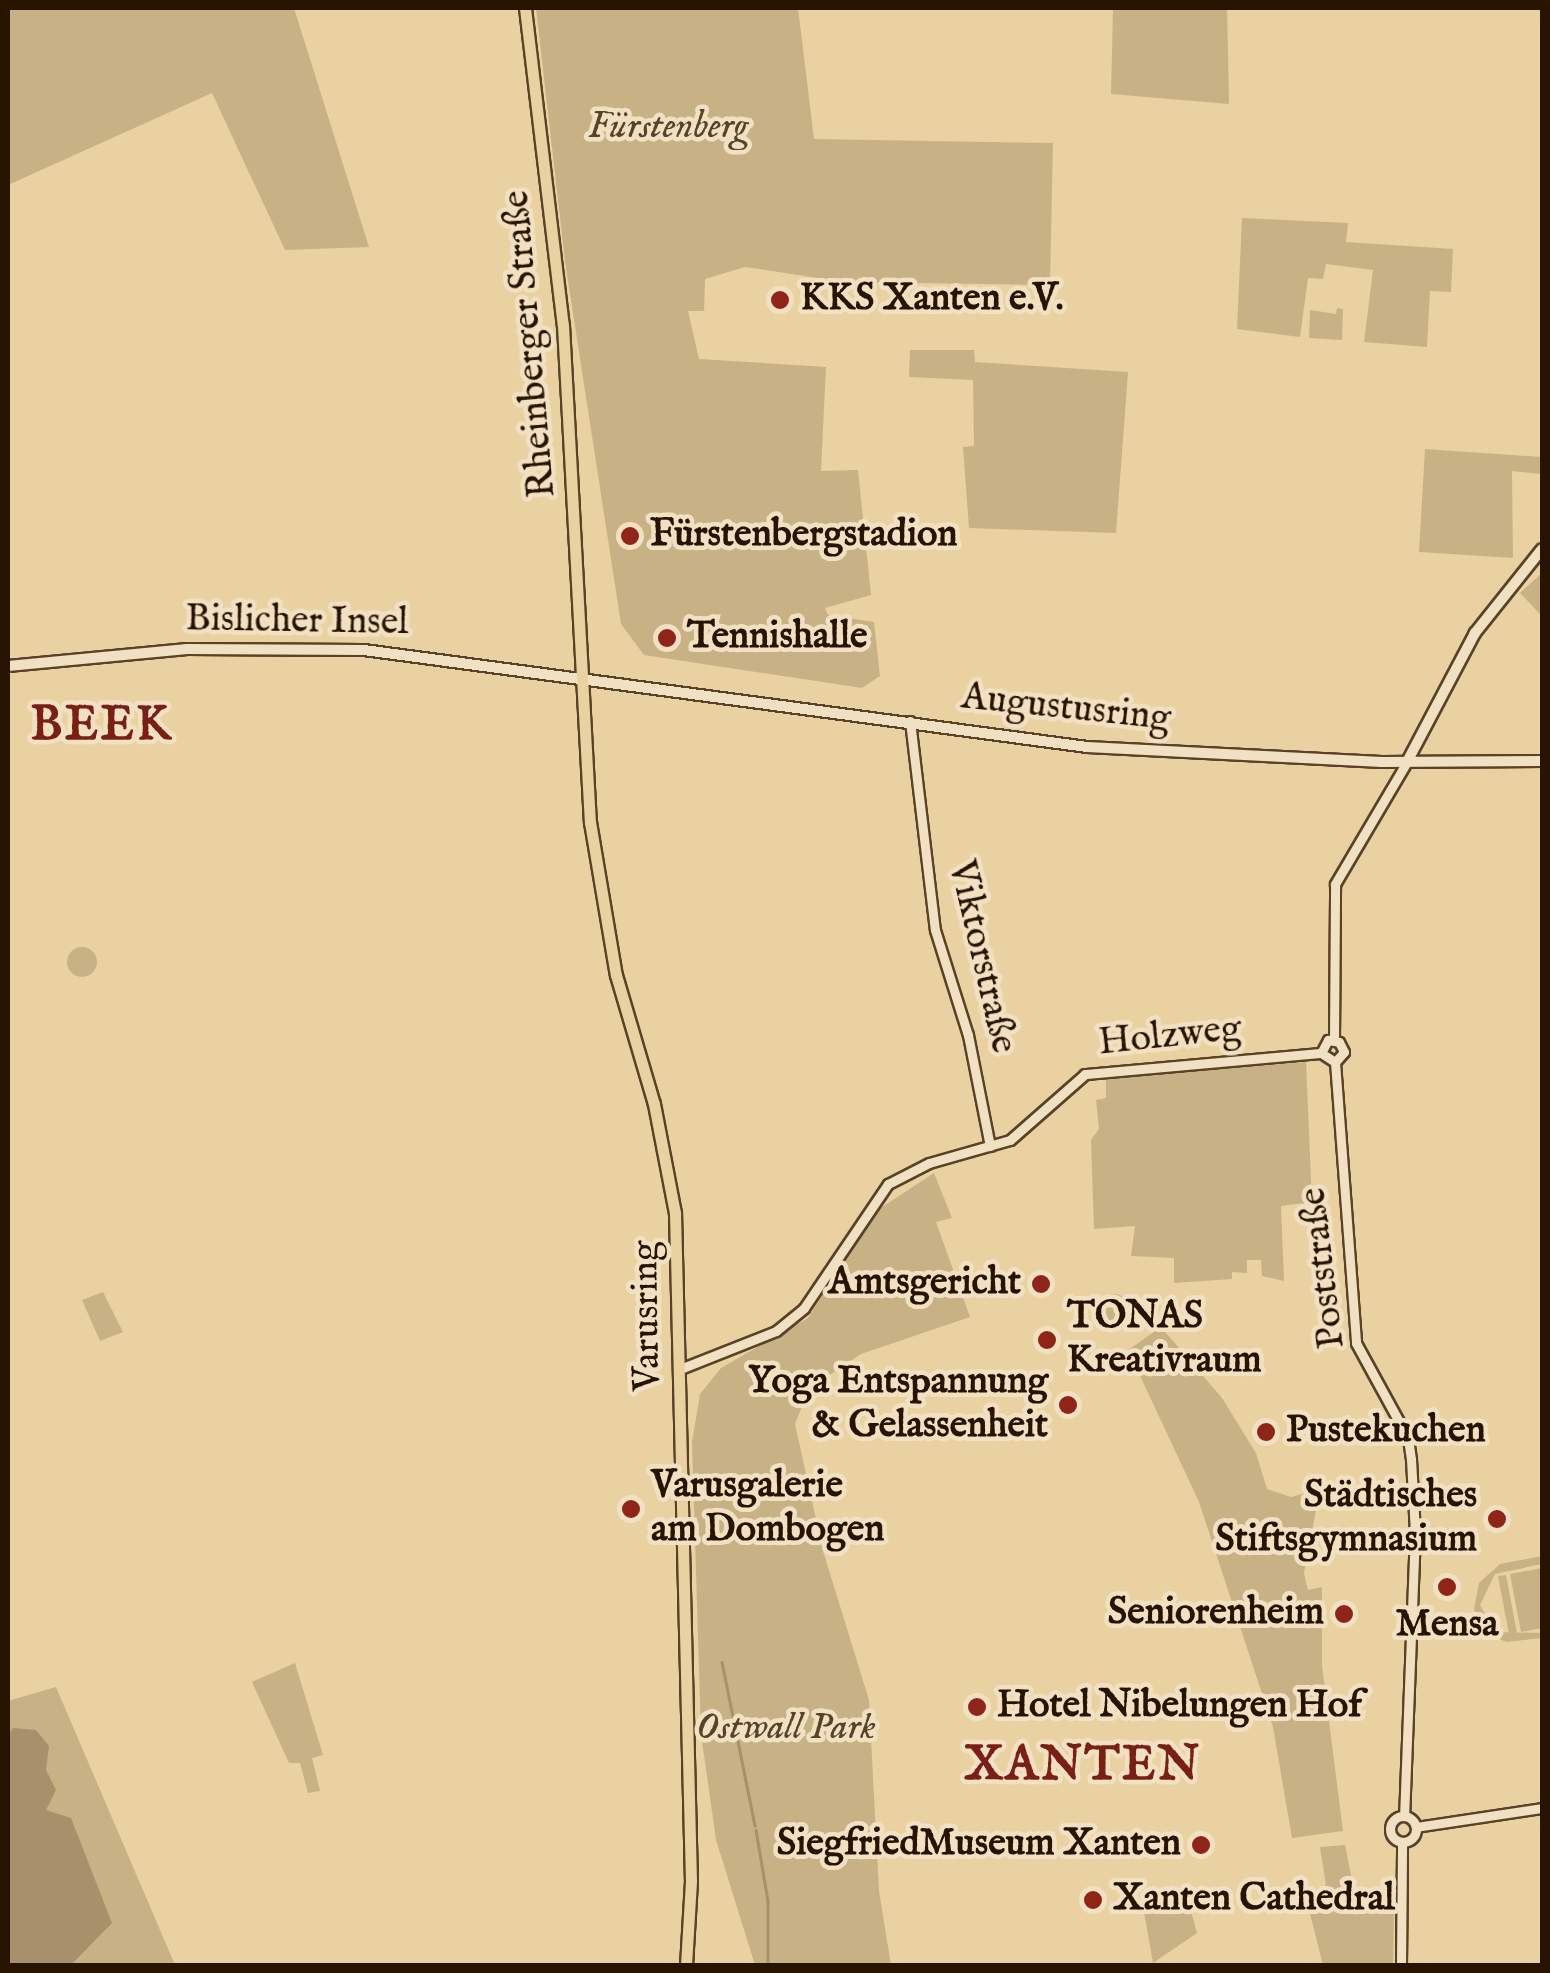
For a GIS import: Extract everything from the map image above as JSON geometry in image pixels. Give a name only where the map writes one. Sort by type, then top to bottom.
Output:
[{"type":"main road","name":"Rheinberger Straße","points":[[525,8],[563,326],[586,676]]},
{"type":"main road","points":[[1406,762],[1475,632],[1542,549]]},
{"type":"main road","name":"Bislicher Insel","points":[[8,666],[130,652],[276,647],[424,654],[586,676]]},
{"type":"main road","name":"Augustusring","points":[[586,676],[1087,747],[1406,762],[1542,761]]},
{"type":"main road","name":"Varusring","points":[[586,676],[590,822],[609,941],[676,1213],[691,1881],[686,1966]]},
{"type":"street","name":"Viktorstraße","points":[[910,722],[935,930],[965,1026],[990,1146]]},
{"type":"street","name":"Poststraße","points":[[1402,1842],[1390,1830],[1404,1816],[1415,1532],[1411,1459],[1408,1438],[1356,1343],[1335,1062],[1344,1052],[1334,1040],[1334,884],[1406,762]]},
{"type":"street","points":[[1334,1040],[1321,1053],[1335,1062]]},
{"type":"street","name":"Holzweg","points":[[680,1369],[776,1331],[804,1308],[888,1184],[929,1163],[1010,1140],[1085,1074],[1321,1053]]},
{"type":"street","points":[[1416,1827],[1542,1808]]},
{"type":"street","points":[[1404,1816],[1416,1827]]},
{"type":"street","points":[[1401,1966],[1402,1842],[1413,1838],[1416,1827]]},
{"type":"green space","points":[[8,8],[294,8],[369,247],[285,250],[212,93],[8,185]]},
{"type":"green space","name":"Fürstenberg","points":[[536,8],[798,8],[814,139],[1053,143],[1050,285],[845,282],[745,267],[705,279],[704,311],[688,311],[699,359],[826,367],[821,471],[858,470],[871,595],[825,608],[828,615],[874,622],[880,676],[862,688],[644,655],[621,624],[565,261]]},
{"type":"green space","points":[[1113,8],[1227,8],[1229,104],[1111,94]]},
{"type":"green space","points":[[1242,218],[1348,223],[1346,242],[1453,249],[1451,292],[1430,291],[1427,347],[1364,342],[1373,270],[1326,264],[1323,279],[1308,278],[1300,337],[1237,329]]},
{"type":"green space","points":[[1337,308],[1343,309],[1342,340],[1309,338],[1310,310],[1336,314]]},
{"type":"green space","points":[[910,350],[974,350],[975,362],[1128,372],[1116,533],[969,528],[963,447],[974,446],[973,380],[909,377]]},
{"type":"green space","points":[[1425,449],[1542,457],[1542,474],[1512,471],[1513,558],[1419,552]]},
{"type":"green space","points":[[1542,573],[1542,616],[1520,593]]},
{"type":"green space","points":[[82,947],[96,956],[97,962],[88,976],[82,977],[68,968],[67,962],[76,948]]},
{"type":"green space","points":[[1306,1062],[1312,1202],[1281,1206],[1284,1281],[1262,1276],[1261,1260],[1247,1260],[1247,1273],[1232,1272],[1232,1279],[1174,1283],[1174,1258],[1131,1256],[1135,1226],[1094,1229],[1091,1140],[1099,1129],[1096,1100],[1106,1098],[1106,1078]]},
{"type":"green space","name":"Ostwall Park","points":[[934,1173],[952,1218],[936,1222],[970,1317],[861,1354],[809,1389],[795,1424],[823,1551],[869,1700],[879,1891],[891,1965],[755,1965],[716,1840],[701,1734],[692,1442],[700,1394],[721,1368],[808,1318],[876,1211]]},
{"type":"green space","points":[[103,1292],[123,1332],[100,1341],[82,1300]]},
{"type":"green space","points":[[1114,1294],[1125,1299],[1130,1310],[1125,1321],[1114,1326],[1103,1321],[1098,1310],[1103,1299]]},
{"type":"green space","points":[[1161,1327],[1222,1398],[1256,1453],[1267,1489],[1291,1497],[1320,1489],[1304,1573],[1308,1590],[1322,1587],[1322,1666],[1343,1831],[1292,1838],[1273,1727],[1199,1502],[1128,1350]]},
{"type":"green space","points":[[1542,1556],[1542,1564],[1495,1574],[1480,1605],[1495,1632],[1542,1633],[1542,1638],[1507,1642],[1491,1636],[1474,1610],[1479,1583],[1500,1564]]},
{"type":"green space","points":[[1542,1568],[1542,1628],[1521,1632],[1510,1574]]},
{"type":"green space","points":[[1506,1575],[1517,1633],[1509,1634],[1498,1576]]},
{"type":"green space","points":[[295,1663],[323,1755],[312,1758],[320,1791],[308,1793],[300,1763],[289,1763],[252,1682]]},
{"type":"green space","points":[[56,1687],[175,1965],[8,1966],[8,1701]]},
{"type":"green space","points":[[1345,1845],[1359,1914],[1394,1909],[1393,1965],[1323,1965],[1305,1894],[1326,1885],[1320,1847]]},
{"type":"green space","points":[[1187,1897],[1197,1933],[1153,1963],[1143,1906]]},
{"type":"shaded area","points":[[13,1728],[36,1730],[49,1746],[46,1770],[56,1790],[46,1810],[71,1818],[112,1923],[71,1965],[8,1965],[8,1735]]},
{"type":"waterway","points":[[722,1662],[755,1826]]},
{"type":"waterway","points":[[756,1830],[768,1901],[768,1966]]},
{"type":"place","name":"KKS Xanten e.V.","points":[[780,300]]},
{"type":"place","name":"Fürstenbergstadion","points":[[630,536]]},
{"type":"place","name":"Tennishalle","points":[[667,638]]},
{"type":"place","name":"Amtsgericht","points":[[1041,1284]]},
{"type":"place","name":"TONAS Kreativraum","points":[[1047,1340]]},
{"type":"place","name":"Yoga Entspannung & Gelassenheit","points":[[1068,1405]]},
{"type":"place","name":"Pustekuchen","points":[[1266,1432]]},
{"type":"place","name":"Varusgalerie am Dombogen","points":[[631,1509]]},
{"type":"place","name":"Städtisches Stiftsgymnasium","points":[[1497,1519]]},
{"type":"place","name":"Mensa","points":[[1447,1587]]},
{"type":"place","name":"Seniorenheim","points":[[1344,1614]]},
{"type":"place","name":"Hotel Nibelungen Hof","points":[[977,1707]]},
{"type":"place","name":"SiegfriedMuseum Xanten","points":[[1201,1845]]},
{"type":"place","name":"Xanten Cathedral","points":[[1093,1900]]},
{"type":"district","name":"BEEK","points":[[102,727]]},
{"type":"district","name":"XANTEN","points":[[1083,1767]]}]
